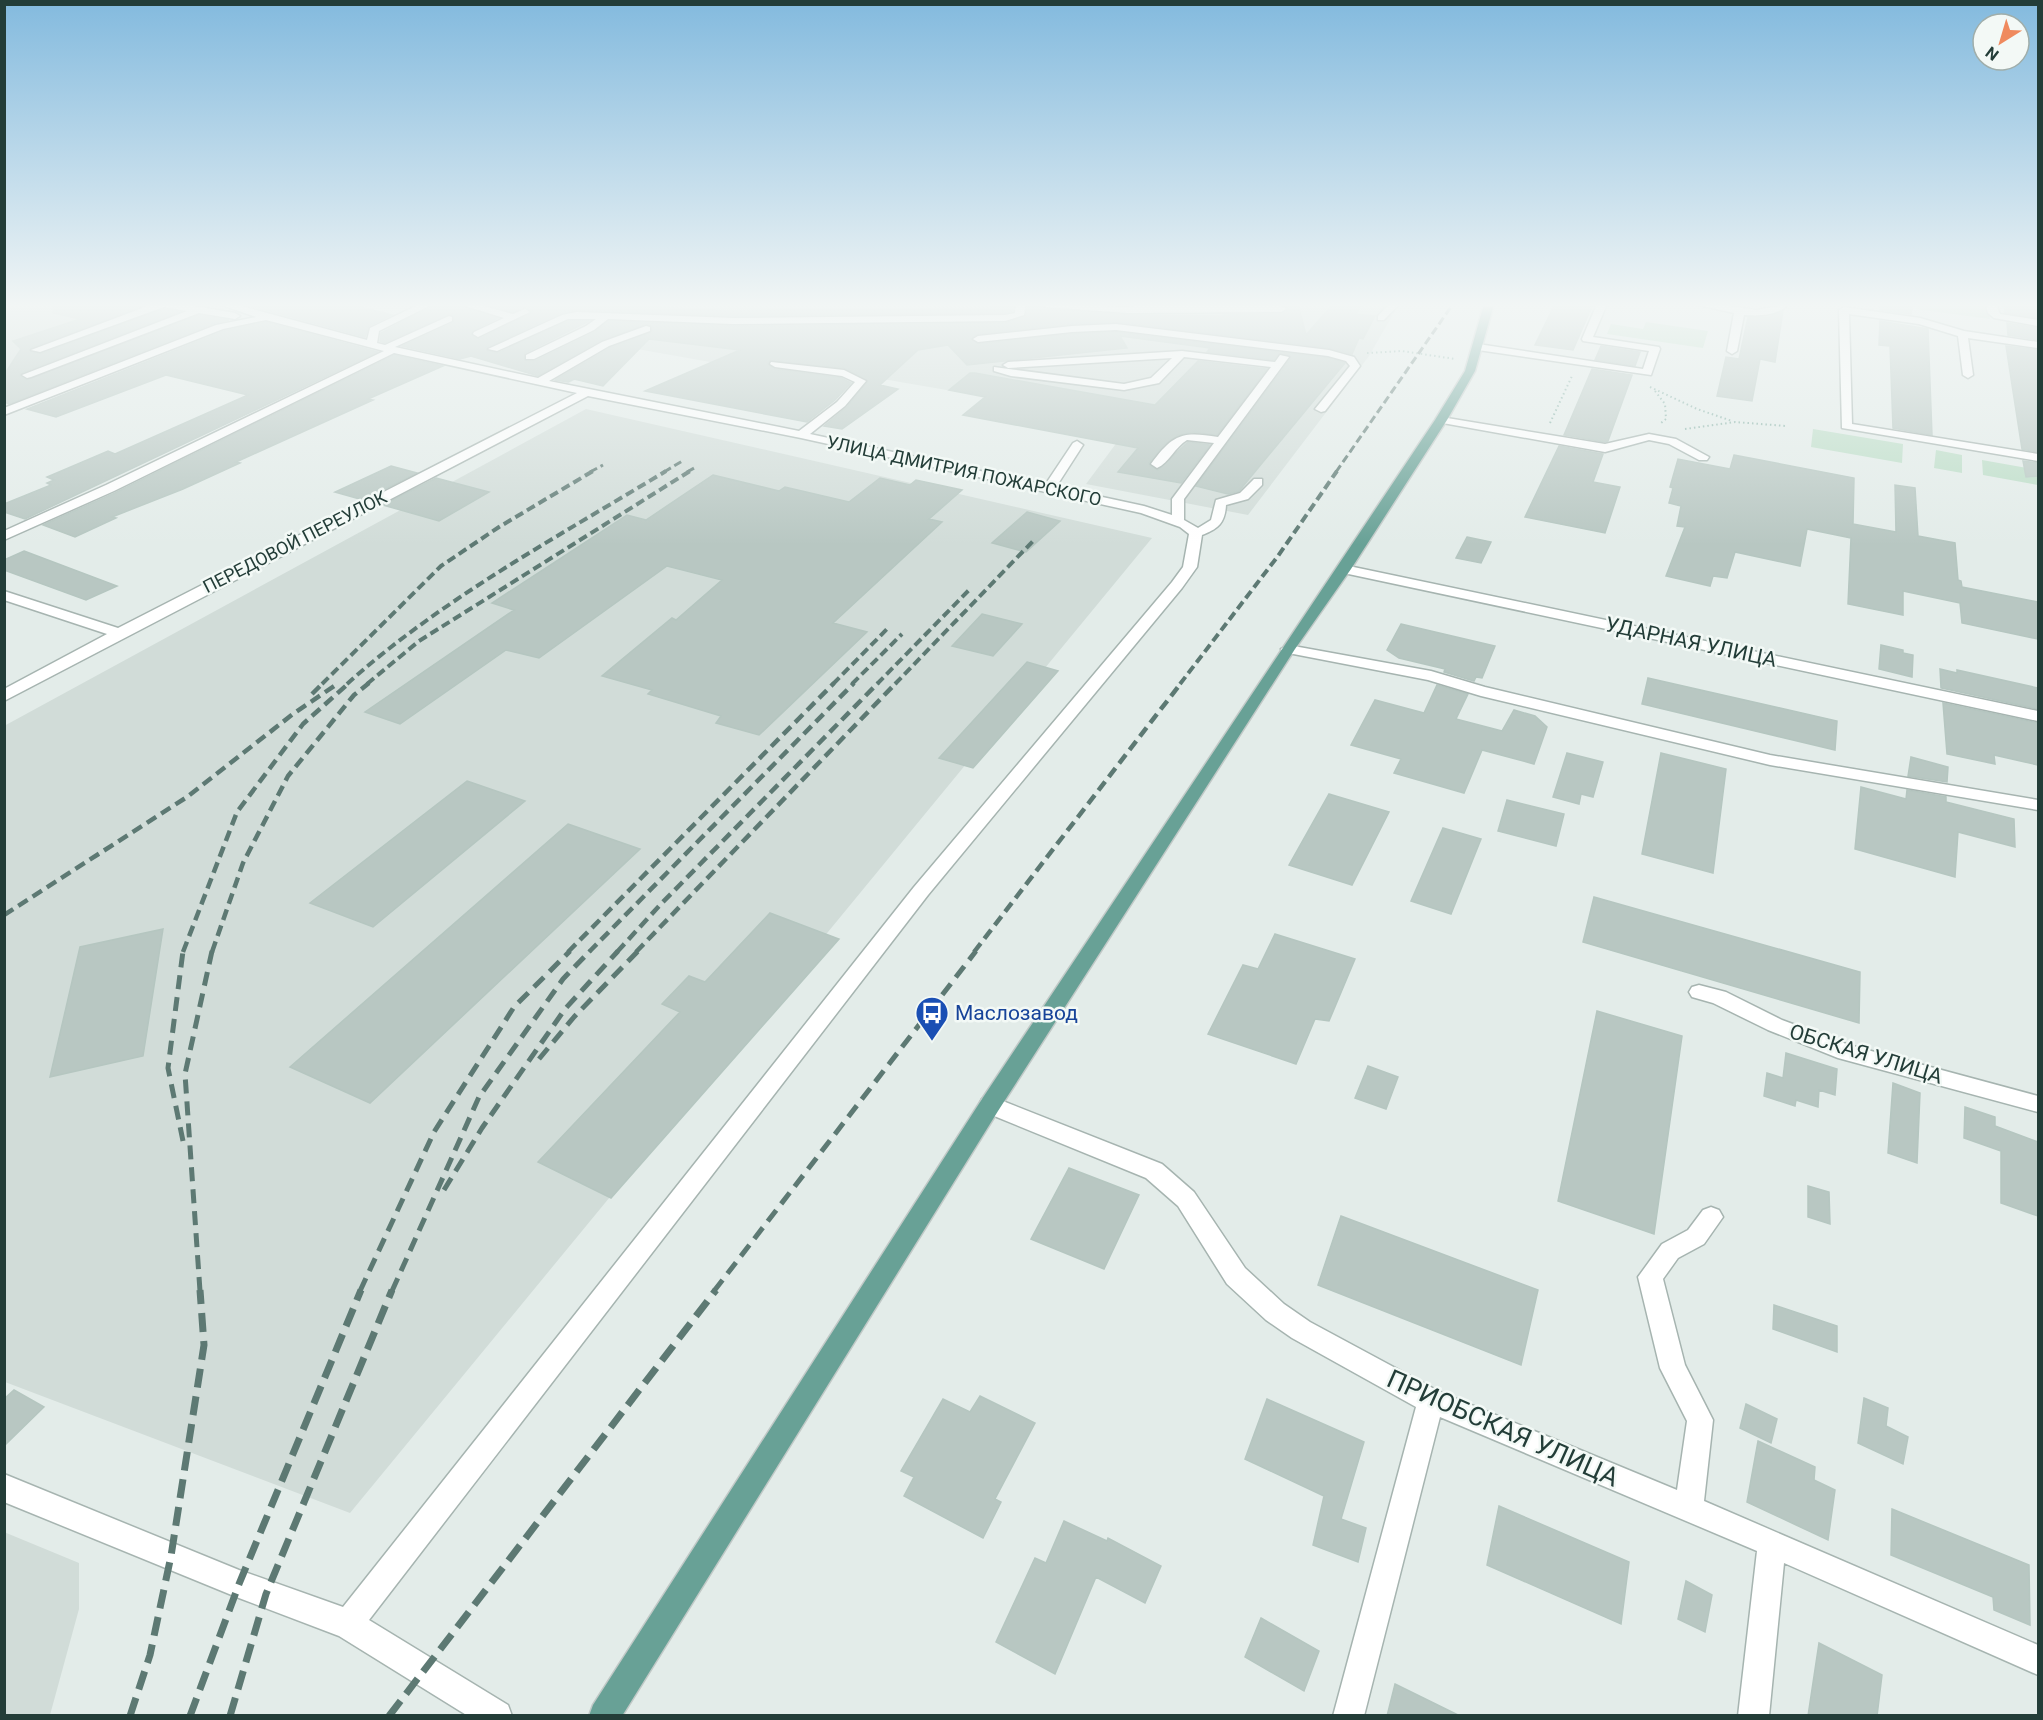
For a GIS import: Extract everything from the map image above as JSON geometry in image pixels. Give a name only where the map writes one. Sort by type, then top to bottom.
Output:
[{"type":"main road","points":[[604,1716],[990,1105],[1288,649],[1344,569],[1462,384]]},
{"type":"street","points":[[4,412],[74,384]]},
{"type":"street","points":[[4,536],[110,488],[318,384]]},
{"type":"street","name":"УЛИЦА ДМИТРИЯ ПОЖАРСКОГО","points":[[551,384],[801,435],[1144,510],[1178,521],[1194,529],[1196,533]]},
{"type":"street","points":[[801,435],[837,407],[854,392],[859,384]]},
{"type":"street","points":[[1102,384],[1124,387],[1138,384]]},
{"type":"street","points":[[1178,521],[1178,499],[1264,384]]},
{"type":"street","points":[[1321,409],[1341,384]]},
{"type":"street","points":[[1845,384],[1846,426],[2038,458]]},
{"type":"street","name":"ПЕРЕДОВОЙ ПЕРЕУЛОК","points":[[4,696],[119,633],[587,392]]},
{"type":"street","points":[[1441,420],[1605,448],[1649,437],[1672,441],[1702,457]]},
{"type":"street","points":[[1157,464],[1184,435],[1222,441]]},
{"type":"street","points":[[1048,489],[1077,445]]},
{"type":"street","points":[[348,1624],[921,891],[1177,585],[1190,567],[1196,533],[1218,522],[1221,518],[1220,503],[1244,496],[1258,482]]},
{"type":"street","name":"УДАРНАЯ УЛИЦА","points":[[1344,569],[2038,716]]},
{"type":"street","points":[[4,595],[119,633]]},
{"type":"street","points":[[1288,649],[1431,676],[1481,691],[1770,760],[2038,805]]},
{"type":"street","name":"ОБСКАЯ УЛИЦА","points":[[1699,992],[1719,997],[1774,1025],[1845,1052],[2038,1104]]},
{"type":"street","name":"ПРИОБСКАЯ УЛИЦА","points":[[990,1105],[1154,1171],[1186,1199],[1236,1276],[1275,1312],[1301,1330],[1431,1401],[1772,1542],[2038,1660]]},
{"type":"street","points":[[1689,1508],[1700,1420],[1673,1368],[1650,1277],[1670,1251],[1696,1237],[1711,1217]]},
{"type":"street","points":[[1348,1716],[1431,1401]]},
{"type":"street","points":[[4,1488],[239,1584],[348,1624],[497,1716]]},
{"type":"street","points":[[1753,1716],[1772,1542]]},
{"type":"path","points":[[1544,438],[1568,384]]},
{"type":"path","points":[[1647,384],[1665,404],[1666,419],[1649,437]]},
{"type":"path","points":[[1655,391],[1735,422]]},
{"type":"path","points":[[1649,437],[1697,426],[1735,422],[1786,426]]},
{"type":"shaded area","points":[[5,384],[36,384],[5,396]]},
{"type":"shaded area","points":[[836,384],[862,384],[857,388]]},
{"type":"shaded area","points":[[913,384],[1347,384],[1248,515],[1086,484],[1132,422]]},
{"type":"shaded area","points":[[586,409],[1152,538],[350,1513],[5,1382],[4,726]]},
{"type":"shaded area","points":[[4,1532],[79,1563],[79,1609],[50,1715],[5,1715]]},
{"type":"green space","points":[[1813,429],[1903,444],[1902,463],[1811,447]]},
{"type":"green space","points":[[1936,450],[1962,455],[1962,473],[1934,468]]},
{"type":"green space","points":[[1982,460],[2038,470],[2038,485],[1983,475]]},
{"type":"building","points":[[4,384],[59,384],[9,404],[4,402]]},
{"type":"building","points":[[89,384],[142,384],[56,417],[27,409]]},
{"type":"building","points":[[204,384],[310,384],[25,519],[4,512],[4,504],[51,485],[47,483],[54,480],[47,477],[108,451],[115,454],[248,395]]},
{"type":"building","points":[[335,384],[401,384],[368,399],[373,400],[236,462],[240,463],[112,517],[116,518],[75,537],[43,525],[115,493]]},
{"type":"building","points":[[661,384],[850,384],[835,400],[807,422],[645,391]]},
{"type":"building","points":[[865,384],[881,384],[898,389],[842,429],[824,426],[847,407]]},
{"type":"building","points":[[956,384],[1038,384],[1155,405],[1175,384],[1255,384],[1217,435],[1195,432],[1178,435],[1164,445],[1149,463],[1158,470],[1188,442],[1210,445],[1181,483],[1118,472],[1138,448],[963,415],[985,397],[949,390]]},
{"type":"building","points":[[1272,384],[1327,384],[1239,491],[1228,494],[1196,486]]},
{"type":"building","points":[[1586,384],[1629,384],[1608,441],[1564,435]]},
{"type":"building","points":[[1720,384],[1755,384],[1752,401],[1717,396]]},
{"type":"building","points":[[1891,384],[1930,384],[1932,435],[1893,428]]},
{"type":"building","points":[[2012,384],[2038,384],[2038,452],[2022,449]]},
{"type":"building","points":[[1559,446],[1603,454],[1593,482],[1620,487],[1605,533],[1525,517]]},
{"type":"building","points":[[1734,455],[1854,478],[1853,524],[1896,532],[1895,485],[1915,488],[1918,536],[1955,543],[1958,580],[1961,581],[1962,587],[2038,602],[2038,639],[1962,623],[1960,603],[1903,591],[1903,615],[1848,604],[1851,538],[1807,529],[1800,566],[1735,552],[1727,578],[1713,576],[1710,586],[1666,576],[1685,527],[1677,526],[1681,506],[1669,503],[1673,488],[1670,487],[1678,459],[1730,469]]},
{"type":"building","points":[[2023,461],[2038,463],[2038,476],[2026,477]]},
{"type":"building","points":[[391,466],[417,473],[363,500],[335,492]]},
{"type":"building","points":[[713,475],[779,491],[785,487],[849,502],[880,478],[910,485],[916,480],[962,490],[929,519],[942,522],[833,623],[867,632],[759,735],[716,723],[721,716],[648,694],[652,690],[602,676],[672,618],[676,620],[722,580],[667,566],[539,658],[506,650],[400,724],[365,712],[514,610],[492,603],[627,515],[646,520]]},
{"type":"building","points":[[436,478],[489,492],[439,521],[383,505]]},
{"type":"building","points":[[1027,512],[1060,521],[1026,552],[992,543]]},
{"type":"building","points":[[1467,537],[1491,542],[1481,563],[1456,558]]},
{"type":"building","points":[[24,551],[117,586],[86,600],[4,570],[4,560]]},
{"type":"building","points":[[982,614],[1022,624],[993,656],[952,646]]},
{"type":"building","points":[[1401,624],[1495,646],[1482,678],[1476,677],[1474,681],[1444,672],[1445,669],[1399,658],[1387,650]]},
{"type":"building","points":[[1881,645],[1913,655],[1912,677],[1879,669]]},
{"type":"building","points":[[1027,662],[1058,671],[973,768],[939,758]]},
{"type":"building","points":[[1940,669],[1957,673],[1957,670],[2038,688],[2038,709],[1941,688]]},
{"type":"building","points":[[1648,678],[1837,721],[1835,750],[1642,704]]},
{"type":"building","points":[[1437,685],[1468,694],[1456,719],[1502,731],[1514,710],[1535,716],[1547,727],[1534,764],[1482,750],[1464,793],[1394,773],[1401,759],[1351,745],[1375,700],[1424,713]]},
{"type":"building","points":[[1943,703],[2038,723],[2038,765],[1994,755],[1995,764],[1947,754]]},
{"type":"building","points":[[1567,753],[1603,762],[1593,797],[1581,794],[1579,804],[1553,797]]},
{"type":"building","points":[[1661,753],[1726,769],[1713,873],[1642,854]]},
{"type":"building","points":[[1911,757],[1948,767],[1947,782],[1908,776]]},
{"type":"building","points":[[467,781],[525,801],[373,927],[310,903]]},
{"type":"building","points":[[1861,787],[1906,799],[1907,790],[1946,797],[1946,802],[2014,819],[2015,847],[1958,832],[1955,877],[1855,849]]},
{"type":"building","points":[[1329,794],[1389,812],[1352,885],[1289,865]]},
{"type":"building","points":[[1507,800],[1564,814],[1556,846],[1498,831]]},
{"type":"building","points":[[568,824],[640,849],[370,1103],[290,1067]]},
{"type":"building","points":[[1443,828],[1481,839],[1451,914],[1411,901]]},
{"type":"building","points":[[1594,897],[1860,972],[1859,1023],[1583,942]]},
{"type":"building","points":[[770,913],[839,939],[611,1198],[538,1162],[680,1012],[662,1004],[689,976],[705,982]]},
{"type":"building","points":[[163,929],[143,1056],[50,1077],[80,947]]},
{"type":"building","points":[[1275,934],[1355,959],[1329,1021],[1315,1019],[1296,1064],[1208,1034],[1243,965],[1258,969]]},
{"type":"building","points":[[1597,1011],[1682,1036],[1654,1234],[1558,1201]]},
{"type":"building","points":[[1786,1053],[1837,1069],[1835,1095],[1819,1090],[1818,1107],[1796,1100],[1795,1106],[1764,1096],[1767,1073],[1783,1078]]},
{"type":"building","points":[[1368,1066],[1398,1077],[1386,1109],[1355,1098]]},
{"type":"building","points":[[1893,1083],[1920,1093],[1917,1163],[1888,1153]]},
{"type":"building","points":[[1965,1107],[1995,1117],[1995,1126],[2038,1142],[2038,1216],[2001,1203],[2001,1151],[1964,1138]]},
{"type":"building","points":[[1069,1168],[1139,1195],[1104,1269],[1031,1239]]},
{"type":"building","points":[[1808,1186],[1829,1192],[1830,1224],[1808,1217]]},
{"type":"building","points":[[1341,1216],[1538,1290],[1521,1365],[1318,1285]]},
{"type":"building","points":[[1774,1305],[1837,1326],[1837,1352],[1773,1329]]},
{"type":"building","points":[[14,1390],[44,1407],[4,1446],[4,1399]]},
{"type":"building","points":[[980,1396],[1035,1423],[995,1499],[1001,1502],[983,1538],[904,1496],[914,1477],[901,1471],[943,1399],[970,1412]]},
{"type":"building","points":[[1864,1398],[1888,1408],[1886,1426],[1908,1437],[1903,1464],[1858,1443]]},
{"type":"building","points":[[1267,1399],[1364,1442],[1341,1519],[1366,1528],[1358,1562],[1313,1545],[1324,1496],[1245,1459]]},
{"type":"building","points":[[1746,1404],[1777,1419],[1771,1443],[1740,1428]]},
{"type":"building","points":[[1758,1441],[1815,1467],[1814,1480],[1835,1490],[1828,1540],[1747,1502]]},
{"type":"building","points":[[1499,1506],[1629,1562],[1621,1624],[1487,1565]]},
{"type":"building","points":[[1892,1509],[2029,1565],[2030,1625],[1994,1610],[1993,1597],[1891,1555]]},
{"type":"building","points":[[1064,1521],[1107,1541],[1108,1538],[1161,1566],[1145,1603],[1096,1577],[1055,1674],[996,1642],[1035,1558],[1046,1563]]},
{"type":"building","points":[[1686,1581],[1712,1595],[1705,1632],[1678,1619]]},
{"type":"building","points":[[1261,1618],[1319,1651],[1304,1691],[1245,1657]]},
{"type":"building","points":[[1819,1643],[1882,1675],[1877,1716],[1808,1716]]},
{"type":"building","points":[[1395,1684],[1460,1716],[1387,1716]]},
{"type":"railway","points":[[1336,472],[1397,384]]},
{"type":"railway","points":[[664,472],[684,460]]},
{"type":"railway","points":[[590,472],[603,465]]},
{"type":"railway","points":[[687,472],[696,467]]},
{"type":"railway","points":[[322,684],[441,566],[499,527],[593,471]]},
{"type":"railway","points":[[347,684],[421,624],[501,570],[666,471]]},
{"type":"railway","points":[[367,684],[419,641],[690,471]]},
{"type":"railway","points":[[1180,684],[1278,556],[1337,471]]},
{"type":"railway","points":[[895,684],[1034,540]]},
{"type":"railway","points":[[877,684],[971,588]]},
{"type":"railway","points":[[833,684],[887,629]]},
{"type":"railway","points":[[852,684],[902,634]]},
{"type":"railway","points":[[183,952],[237,812],[303,724],[349,683]]},
{"type":"railway","points":[[212,952],[243,863],[288,776],[354,695],[369,683]]},
{"type":"railway","points":[[568,952],[834,683]]},
{"type":"railway","points":[[589,952],[854,683]]},
{"type":"railway","points":[[617,952],[660,905],[878,683]]},
{"type":"railway","points":[[636,952],[896,683]]},
{"type":"railway","points":[[974,952],[1181,683]]},
{"type":"railway","points":[[312,694],[322,684]]},
{"type":"railway","points":[[4,915],[187,797],[293,714],[337,684]]},
{"type":"railway","points":[[183,951],[168,1068],[183,1141]]},
{"type":"railway","points":[[200,1291],[185,1074],[212,951]]},
{"type":"railway","points":[[360,1291],[434,1132],[514,1007],[570,951]]},
{"type":"railway","points":[[392,1291],[479,1097],[563,979],[590,951]]},
{"type":"railway","points":[[444,1190],[482,1128],[565,1009],[618,951]]},
{"type":"railway","points":[[539,1059],[574,1017],[638,951]]},
{"type":"railway","points":[[714,1291],[976,951]]},
{"type":"railway","points":[[130,1716],[150,1655],[171,1556],[204,1345],[200,1290]]},
{"type":"railway","points":[[190,1716],[239,1584],[361,1290]]},
{"type":"railway","points":[[230,1716],[266,1594],[392,1290]]},
{"type":"railway","points":[[389,1716],[716,1290]]},
{"type":"place","name":"Маслозавод","points":[[932,1042]]}]
